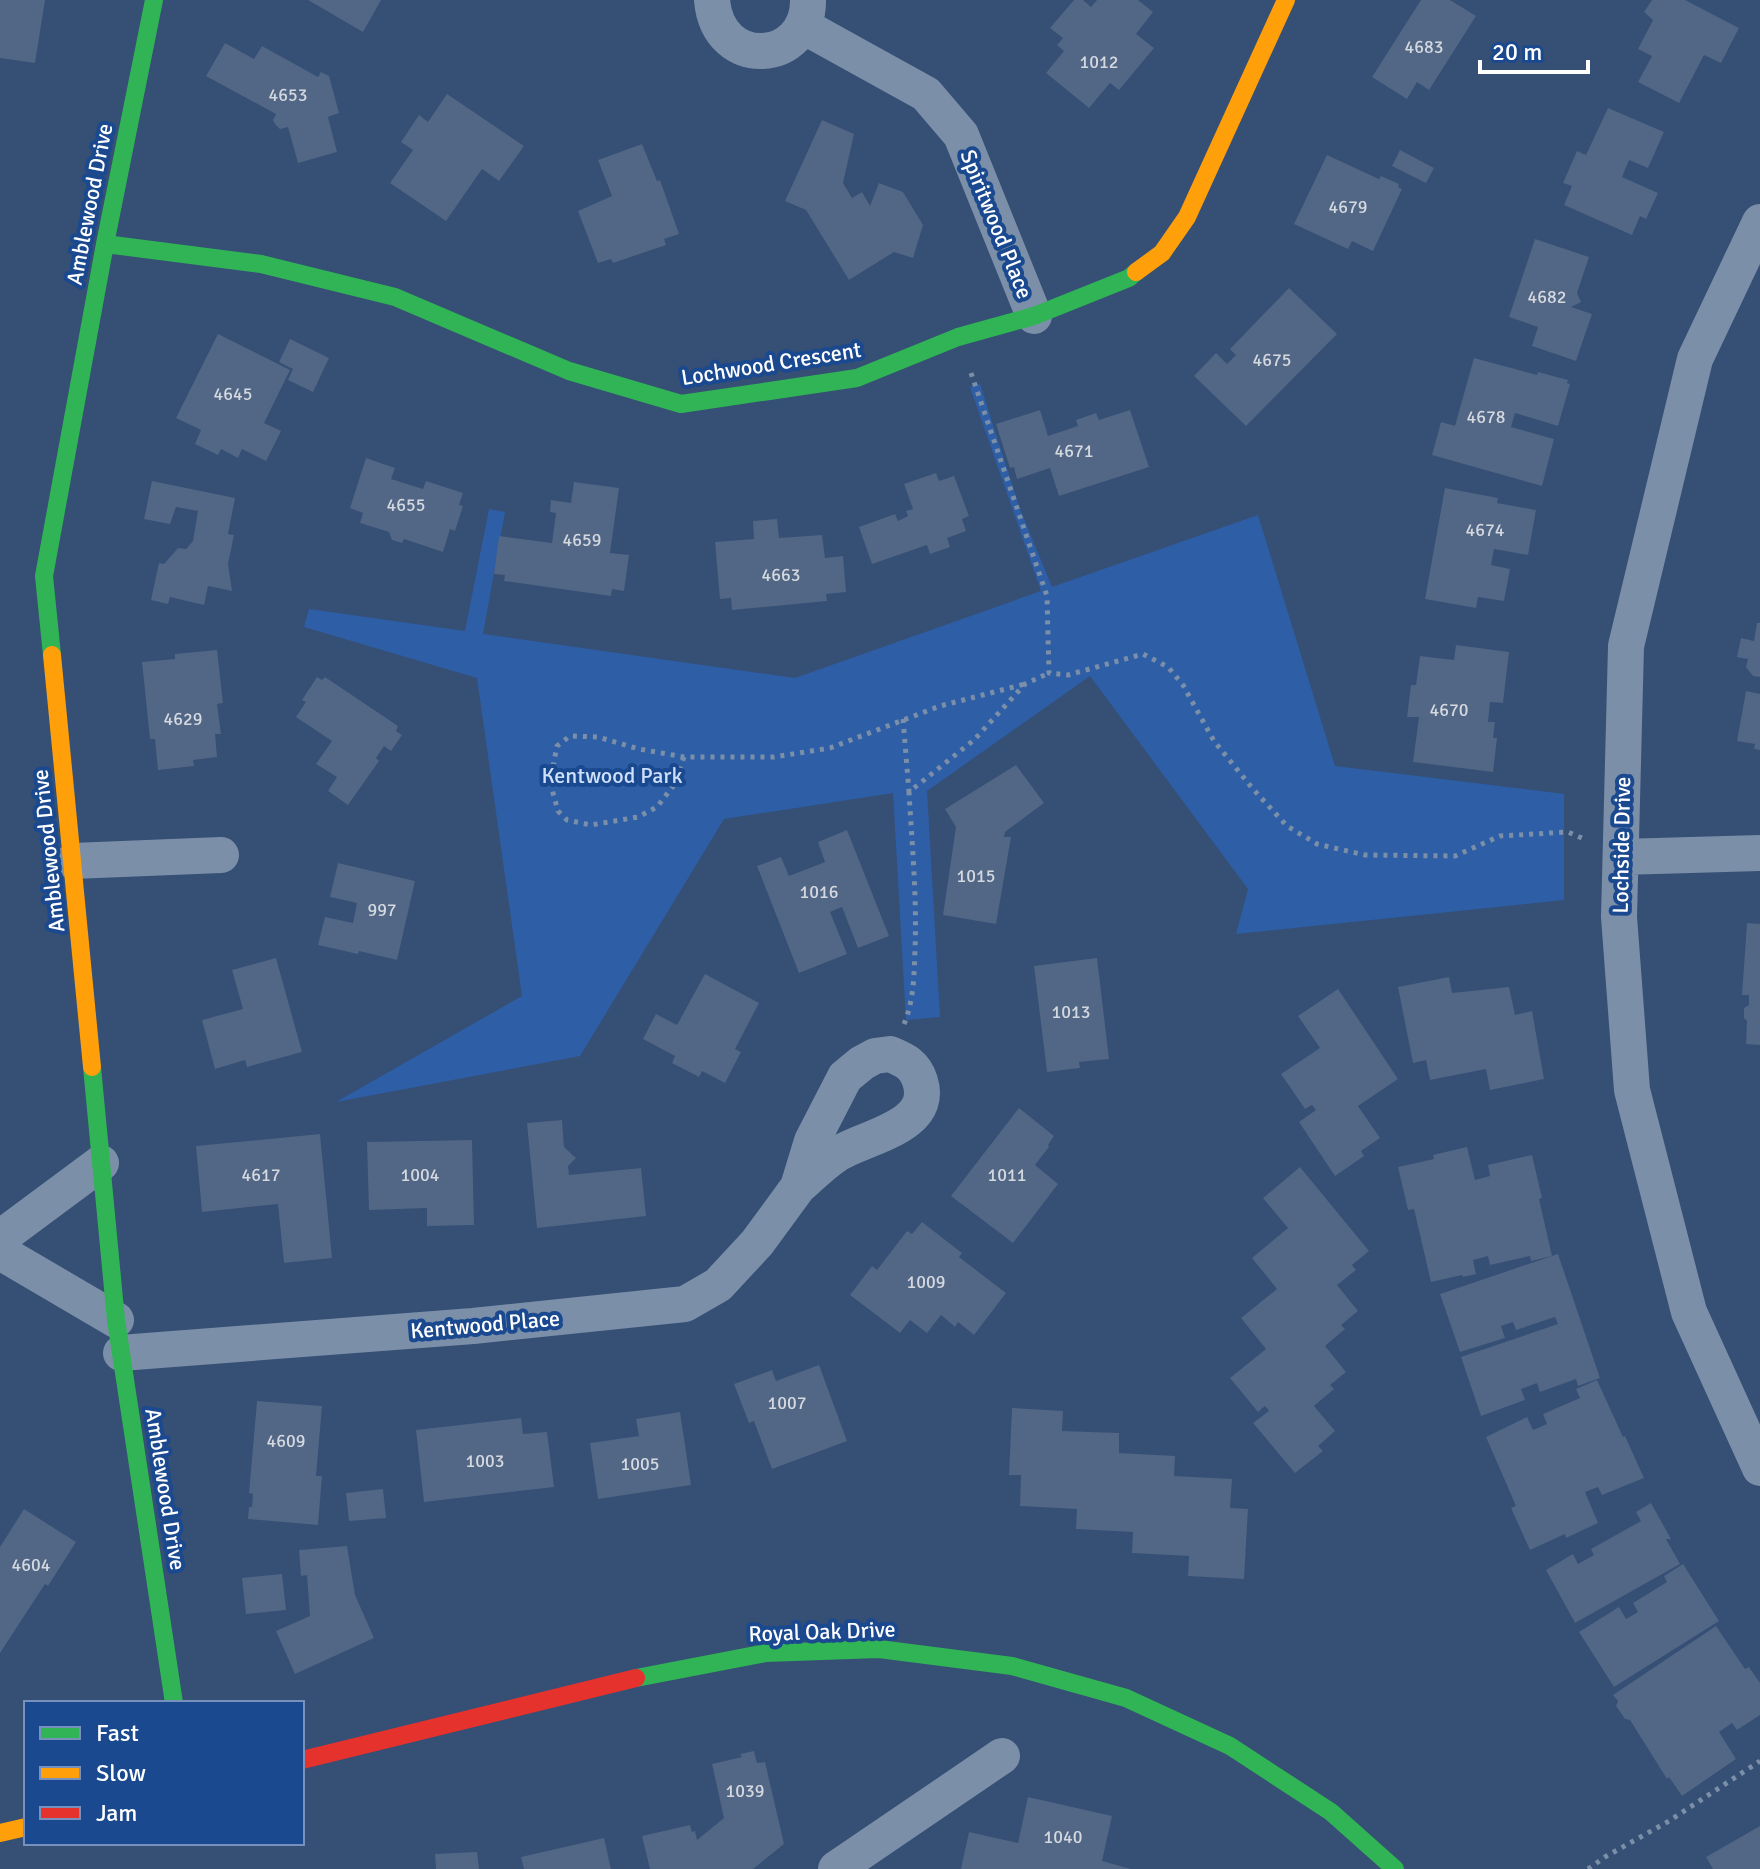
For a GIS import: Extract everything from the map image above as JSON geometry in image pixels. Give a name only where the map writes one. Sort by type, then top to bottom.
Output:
[{"type":"street","name":"Amblewood Drive","points":[[154,0],[44,576],[119,1336],[174,1701]]},
{"type":"street","name":"Spiritwood Place","points":[[712,0],[713,15],[720,30],[732,42],[747,50],[779,48],[793,39],[805,13],[926,94],[961,135],[1034,316]]},
{"type":"street","name":"Lochwood Crescent","points":[[105,244],[261,264],[395,297],[569,371],[681,404],[857,378],[958,337],[1034,316],[1129,278],[1162,253],[1187,217],[1286,0]]},
{"type":"street","name":"Lochside Drive","points":[[1760,222],[1695,359],[1626,646],[1619,917],[1632,1090],[1689,1312],[1760,1468]]},
{"type":"street","points":[[1621,857],[1760,853]]},
{"type":"street","points":[[73,861],[221,855]]},
{"type":"street","name":"Kentwood Place","points":[[119,1336],[473,1326],[685,1304],[718,1285],[757,1243],[798,1187],[837,1154],[913,1117],[921,1103],[922,1087],[917,1071],[905,1060],[890,1054],[875,1056],[845,1077],[812,1141],[798,1187]]},
{"type":"street","points":[[0,1238],[101,1163]]},
{"type":"street","points":[[0,1252],[119,1336]]},
{"type":"street","name":"Royal Oak Drive","points":[[304,1760],[647,1675],[766,1653],[879,1649],[1012,1666],[1126,1698],[1230,1746],[1331,1812],[1395,1869]]},
{"type":"street","points":[[836,1869],[1002,1756]]},
{"type":"street","points":[[0,1833],[24,1827]]},
{"type":"path","points":[[958,337],[1047,596],[1049,673]]},
{"type":"path","points":[[684,757],[674,785],[657,807],[638,817],[591,825],[567,820],[558,811],[550,782],[557,746],[570,736],[598,737],[639,749],[684,757],[774,757],[830,748],[940,706],[1025,684],[1049,673],[1068,675],[1143,654],[1168,667],[1183,685],[1214,741],[1253,789],[1287,826],[1317,844],[1365,855],[1455,856],[1500,836],[1568,832],[1621,857]]},
{"type":"path","points":[[909,792],[974,740],[1025,684]]},
{"type":"path","points":[[890,1054],[911,1008],[914,976],[916,914],[903,719]]},
{"type":"path","points":[[1588,1869],[1669,1821],[1760,1761]]},
{"type":"green space","name":"Kentwood Park","points":[[980,384],[1020,509],[1052,587],[1258,515],[1335,766],[1564,794],[1564,900],[1236,934],[1248,889],[1090,676],[927,791],[940,1017],[906,1020],[893,793],[724,819],[580,1056],[336,1102],[522,996],[477,678],[304,627],[309,609],[465,631],[489,509],[505,512],[483,634],[795,678],[1041,591],[970,387]]},
{"type":"building","points":[[0,0],[45,0],[35,63],[0,58]]},
{"type":"building","points":[[308,0],[381,0],[363,32]]},
{"type":"building","points":[[1074,0],[1083,0],[1091,7],[1097,0],[1138,0],[1153,12],[1136,34],[1154,48],[1119,90],[1110,83],[1089,108],[1046,73],[1064,51],[1057,45],[1063,38],[1050,28]]},
{"type":"building","points":[[1421,0],[1450,0],[1476,16],[1429,90],[1417,82],[1407,99],[1372,77]]},
{"type":"building","points":[[1652,0],[1685,0],[1739,28],[1721,63],[1704,55],[1679,103],[1638,82],[1652,56],[1638,49],[1653,20],[1644,12]]},
{"type":"building","points":[[225,43],[254,59],[262,46],[318,77],[321,72],[329,76],[339,113],[328,117],[337,152],[298,163],[288,127],[280,129],[275,124],[276,114],[206,76]]},
{"type":"building","points":[[447,94],[524,146],[499,181],[482,169],[446,221],[390,183],[413,150],[401,142],[419,115],[428,122]]},
{"type":"building","points":[[1608,108],[1664,132],[1648,168],[1629,160],[1622,177],[1658,193],[1646,219],[1640,216],[1632,235],[1564,205],[1572,186],[1563,183],[1577,151],[1586,155]]},
{"type":"building","points":[[822,120],[854,134],[843,183],[852,198],[862,192],[870,206],[879,183],[903,192],[923,225],[913,258],[894,252],[849,280],[806,210],[785,201]]},
{"type":"building","points":[[642,144],[657,181],[660,180],[679,234],[664,239],[666,245],[613,263],[611,259],[598,263],[578,211],[612,196],[598,160]]},
{"type":"building","points":[[1400,150],[1434,168],[1426,183],[1392,166]]},
{"type":"building","points":[[1327,155],[1379,179],[1381,176],[1399,184],[1398,187],[1402,189],[1373,251],[1352,241],[1348,249],[1294,224]]},
{"type":"building","points":[[1535,239],[1589,257],[1577,293],[1581,302],[1571,307],[1592,314],[1576,361],[1532,346],[1538,327],[1509,317]]},
{"type":"building","points":[[1289,288],[1337,334],[1246,426],[1194,376],[1216,353],[1227,364],[1236,355],[1230,349]]},
{"type":"building","points":[[218,334],[290,370],[264,423],[281,431],[266,461],[242,449],[238,458],[221,449],[218,455],[195,444],[201,430],[176,418]]},
{"type":"building","points":[[290,339],[329,358],[313,392],[288,380],[293,369],[279,362]]},
{"type":"building","points":[[1474,358],[1568,380],[1570,384],[1558,426],[1515,413],[1511,427],[1554,439],[1542,486],[1432,455],[1441,422],[1455,426]]},
{"type":"building","points":[[1040,410],[1048,436],[1078,426],[1076,420],[1096,413],[1099,420],[1130,410],[1149,467],[1059,496],[1050,468],[1017,479],[1014,467],[1010,468],[996,424]]},
{"type":"building","points":[[366,458],[395,468],[391,479],[423,489],[426,481],[463,493],[459,505],[463,506],[455,531],[450,529],[443,552],[404,539],[402,543],[392,540],[389,532],[360,523],[363,513],[350,508]]},
{"type":"building","points":[[936,473],[939,481],[954,476],[969,516],[962,519],[966,531],[947,538],[950,547],[930,554],[927,545],[872,564],[859,527],[895,514],[898,521],[908,516],[906,511],[913,509],[904,484]]},
{"type":"building","points":[[152,481],[235,498],[228,534],[234,535],[228,564],[232,591],[208,586],[204,605],[170,597],[168,604],[151,600],[159,563],[164,564],[178,548],[186,549],[193,541],[198,511],[176,507],[170,524],[144,519]]},
{"type":"building","points":[[574,482],[619,488],[610,553],[629,555],[624,591],[612,589],[611,596],[504,581],[505,575],[494,574],[499,536],[552,543],[556,513],[550,512],[551,500],[571,503]]},
{"type":"building","points":[[1445,488],[1498,498],[1497,503],[1536,510],[1528,555],[1494,549],[1491,565],[1510,569],[1504,601],[1478,597],[1476,608],[1425,599]]},
{"type":"building","points":[[777,519],[779,538],[822,535],[825,558],[843,556],[846,592],[826,594],[827,601],[732,610],[731,598],[720,599],[715,542],[754,539],[753,521]]},
{"type":"building","points":[[1757,623],[1760,623],[1760,677],[1753,676],[1746,667],[1748,659],[1737,657],[1741,638],[1754,641]]},
{"type":"building","points":[[1456,645],[1509,652],[1503,703],[1490,702],[1488,722],[1495,722],[1493,738],[1497,738],[1493,772],[1413,762],[1419,717],[1407,717],[1411,685],[1416,685],[1420,656],[1454,660]]},
{"type":"building","points":[[217,650],[223,703],[217,704],[221,734],[215,734],[217,757],[193,760],[194,766],[158,770],[155,739],[150,739],[142,662],[175,659],[175,654]]},
{"type":"building","points":[[317,677],[322,680],[325,677],[398,726],[396,731],[402,735],[391,751],[384,746],[376,758],[379,761],[348,805],[328,791],[337,777],[316,764],[332,741],[296,717],[306,702],[302,700]]},
{"type":"building","points":[[1746,691],[1760,694],[1760,750],[1754,749],[1755,744],[1737,741]]},
{"type":"building","points":[[1016,765],[1044,803],[1005,832],[1004,837],[1011,837],[996,924],[943,915],[956,827],[945,809]]},
{"type":"building","points":[[847,830],[889,936],[858,948],[842,907],[830,912],[847,954],[799,973],[757,866],[781,857],[789,876],[825,862],[818,842]]},
{"type":"building","points":[[338,863],[415,881],[397,960],[318,945],[325,917],[353,923],[357,903],[330,897]]},
{"type":"building","points":[[1747,923],[1760,924],[1760,1045],[1746,1044],[1744,1008],[1749,1005],[1749,995],[1742,995]]},
{"type":"building","points":[[276,958],[302,1052],[247,1067],[245,1060],[215,1069],[202,1020],[243,1009],[232,970]]},
{"type":"building","points":[[1097,958],[1109,1059],[1079,1062],[1080,1068],[1047,1072],[1034,966]]},
{"type":"building","points":[[705,974],[759,1003],[735,1049],[741,1052],[725,1083],[702,1071],[699,1077],[672,1063],[675,1056],[643,1039],[656,1014],[677,1025]]},
{"type":"building","points":[[1449,977],[1452,993],[1509,987],[1515,1015],[1532,1011],[1544,1079],[1490,1090],[1486,1069],[1430,1080],[1426,1060],[1413,1063],[1398,987]]},
{"type":"building","points":[[1338,989],[1398,1079],[1358,1106],[1380,1138],[1361,1151],[1364,1156],[1335,1176],[1299,1122],[1316,1110],[1312,1105],[1305,1109],[1281,1074],[1320,1048],[1298,1016]]},
{"type":"building","points":[[1019,1108],[1054,1136],[1035,1165],[1058,1184],[1013,1243],[951,1196]]},
{"type":"building","points":[[562,1120],[564,1147],[576,1158],[568,1166],[569,1175],[641,1168],[646,1216],[537,1228],[527,1123]]},
{"type":"building","points":[[320,1134],[332,1258],[284,1263],[278,1204],[202,1212],[196,1146]]},
{"type":"building","points":[[472,1140],[474,1225],[427,1226],[427,1208],[369,1210],[367,1142]]},
{"type":"building","points":[[1467,1147],[1475,1180],[1490,1176],[1488,1165],[1532,1155],[1552,1256],[1531,1261],[1530,1256],[1490,1265],[1488,1256],[1473,1260],[1476,1274],[1431,1282],[1414,1209],[1408,1210],[1398,1167]]},
{"type":"building","points":[[1300,1167],[1369,1251],[1352,1265],[1356,1270],[1337,1285],[1358,1311],[1341,1325],[1345,1329],[1325,1346],[1346,1372],[1330,1385],[1334,1389],[1314,1406],[1335,1431],[1318,1446],[1323,1451],[1295,1473],[1253,1423],[1269,1411],[1265,1406],[1258,1412],[1230,1378],[1266,1349],[1241,1318],[1277,1289],[1252,1258],[1288,1228],[1263,1198]]},
{"type":"building","points":[[922,1222],[962,1253],[959,1257],[1006,1293],[974,1335],[958,1322],[955,1327],[941,1315],[927,1333],[910,1320],[900,1333],[850,1295],[872,1266],[877,1270],[907,1231],[912,1234]]},
{"type":"building","points":[[1558,1254],[1600,1378],[1578,1386],[1576,1379],[1540,1392],[1537,1383],[1521,1389],[1525,1400],[1481,1416],[1461,1357],[1558,1324],[1555,1317],[1516,1330],[1513,1322],[1501,1326],[1505,1338],[1460,1352],[1440,1294]]},
{"type":"building","points":[[819,1365],[847,1441],[772,1469],[754,1421],[749,1423],[734,1384],[772,1370],[776,1381]]},
{"type":"building","points":[[1597,1380],[1644,1478],[1602,1495],[1598,1487],[1585,1492],[1598,1523],[1530,1550],[1511,1508],[1516,1506],[1486,1437],[1527,1417],[1533,1430],[1547,1424],[1543,1414],[1580,1398],[1576,1389]]},
{"type":"building","points":[[257,1401],[322,1406],[316,1476],[322,1476],[318,1525],[248,1519],[253,1494],[249,1493]]},
{"type":"building","points":[[1012,1408],[1063,1411],[1062,1431],[1119,1433],[1119,1453],[1175,1456],[1174,1476],[1232,1479],[1230,1508],[1248,1509],[1244,1579],[1188,1576],[1189,1556],[1132,1553],[1133,1532],[1076,1529],[1077,1509],[1020,1506],[1021,1475],[1009,1475]]},
{"type":"building","points":[[680,1412],[691,1485],[598,1499],[590,1443],[639,1436],[636,1419]]},
{"type":"building","points":[[521,1418],[523,1434],[547,1432],[554,1487],[424,1502],[416,1430]]},
{"type":"building","points":[[383,1489],[386,1518],[349,1521],[346,1493]]},
{"type":"building","points":[[1651,1503],[1671,1539],[1666,1539],[1680,1564],[1575,1623],[1546,1570],[1573,1554],[1578,1564],[1594,1555],[1591,1549],[1641,1521],[1636,1512]]},
{"type":"building","points":[[24,1509],[76,1542],[0,1653],[0,1547]]},
{"type":"building","points":[[347,1546],[355,1595],[374,1638],[295,1674],[276,1631],[310,1616],[307,1575],[301,1576],[299,1550]]},
{"type":"building","points":[[1683,1564],[1719,1621],[1614,1687],[1579,1632],[1619,1607],[1626,1619],[1638,1612],[1633,1603],[1667,1582],[1664,1576]]},
{"type":"building","points":[[282,1574],[286,1610],[246,1614],[242,1578]]},
{"type":"building","points":[[1716,1626],[1745,1669],[1749,1667],[1760,1683],[1760,1715],[1737,1730],[1732,1723],[1719,1732],[1736,1759],[1682,1796],[1669,1777],[1667,1779],[1630,1720],[1625,1719],[1616,1706],[1618,1701],[1613,1695]]},
{"type":"building","points":[[754,1751],[757,1763],[765,1762],[784,1844],[753,1869],[650,1869],[642,1836],[690,1825],[697,1840],[724,1818],[712,1764]]},
{"type":"building","points":[[1028,1797],[1112,1816],[1102,1861],[1131,1869],[961,1869],[969,1832],[1018,1843]]},
{"type":"building","points":[[1760,1826],[1760,1869],[1713,1869],[1706,1857]]},
{"type":"building","points":[[604,1838],[611,1869],[524,1869],[521,1857]]},
{"type":"building","points":[[477,1852],[479,1869],[436,1869],[435,1854]]},
{"type":"traffic: fast","points":[[52,655],[44,576],[154,0]]},
{"type":"traffic: fast","points":[[105,244],[261,264],[395,297],[569,371],[681,404],[857,378],[958,337],[1034,316],[1129,278],[1136,272]]},
{"type":"traffic: fast","points":[[92,1067],[116,1320],[174,1701]]},
{"type":"traffic: fast","points":[[636,1678],[766,1653],[879,1649],[1012,1666],[1126,1698],[1230,1746],[1331,1812],[1395,1869]]},
{"type":"traffic: slow","points":[[1136,272],[1162,253],[1187,217],[1286,0]]},
{"type":"traffic: slow","points":[[52,655],[92,1067]]},
{"type":"traffic: slow","points":[[0,1833],[24,1827]]},
{"type":"traffic: jam","points":[[304,1760],[636,1678]]}]
